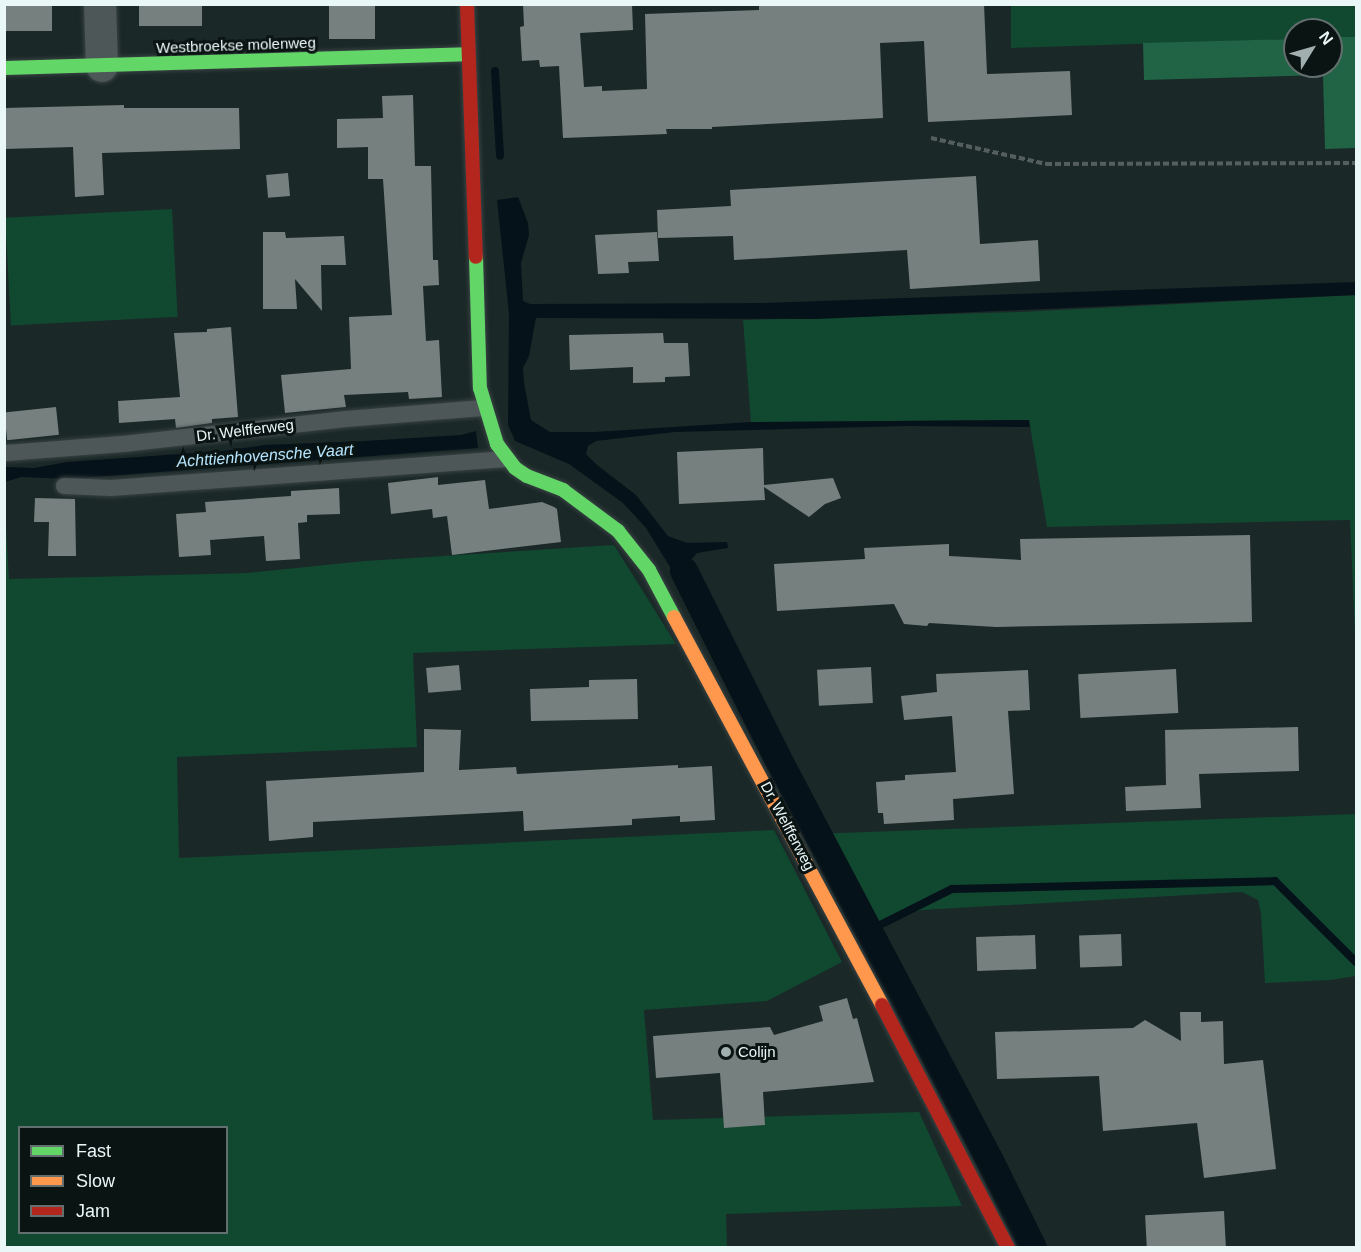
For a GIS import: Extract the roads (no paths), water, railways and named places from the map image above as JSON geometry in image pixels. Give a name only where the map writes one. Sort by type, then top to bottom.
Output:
[{"type":"street","points":[[100,4],[102,66]]},
{"type":"street","name":"Dr. Welfferweg","points":[[467,4],[480,388],[490,428],[506,457],[527,476],[563,490],[601,517],[618,531],[649,570],[817,880],[1008,1248]]},
{"type":"street","name":"Westbroekse molenweg","points":[[4,69],[468,54]]},
{"type":"lane","name":"Dr. Welfferweg","points":[[6,453],[123,444],[346,419],[484,410]]},
{"type":"lane","points":[[64,486],[111,488],[506,457]]},
{"type":"water","points":[[518,197],[528,223],[529,235],[521,263],[523,301],[530,304],[764,303],[1356,282],[1356,295],[817,319],[536,318],[529,356],[523,368],[524,383],[531,420],[550,432],[595,432],[751,422],[1029,420],[1030,427],[906,426],[675,432],[596,441],[588,446],[586,454],[636,495],[668,536],[687,543],[727,542],[728,548],[697,553],[689,562],[709,605],[694,606],[646,528],[623,503],[569,464],[515,441],[508,425],[509,314],[497,200]]},
{"type":"water","name":"Achttienhovensche Vaart","points":[[476,431],[478,448],[68,479],[21,477],[5,482],[5,467],[34,468],[67,462],[223,451],[264,445],[461,435]]},
{"type":"waterway","points":[[495,71],[500,156]]},
{"type":"waterway","points":[[684,571],[777,757],[990,1161],[1033,1248]]},
{"type":"waterway","points":[[868,931],[952,889],[1275,881],[1356,962]]},
{"type":"place","name":"Colijn","points":[[726,1052]]}]
